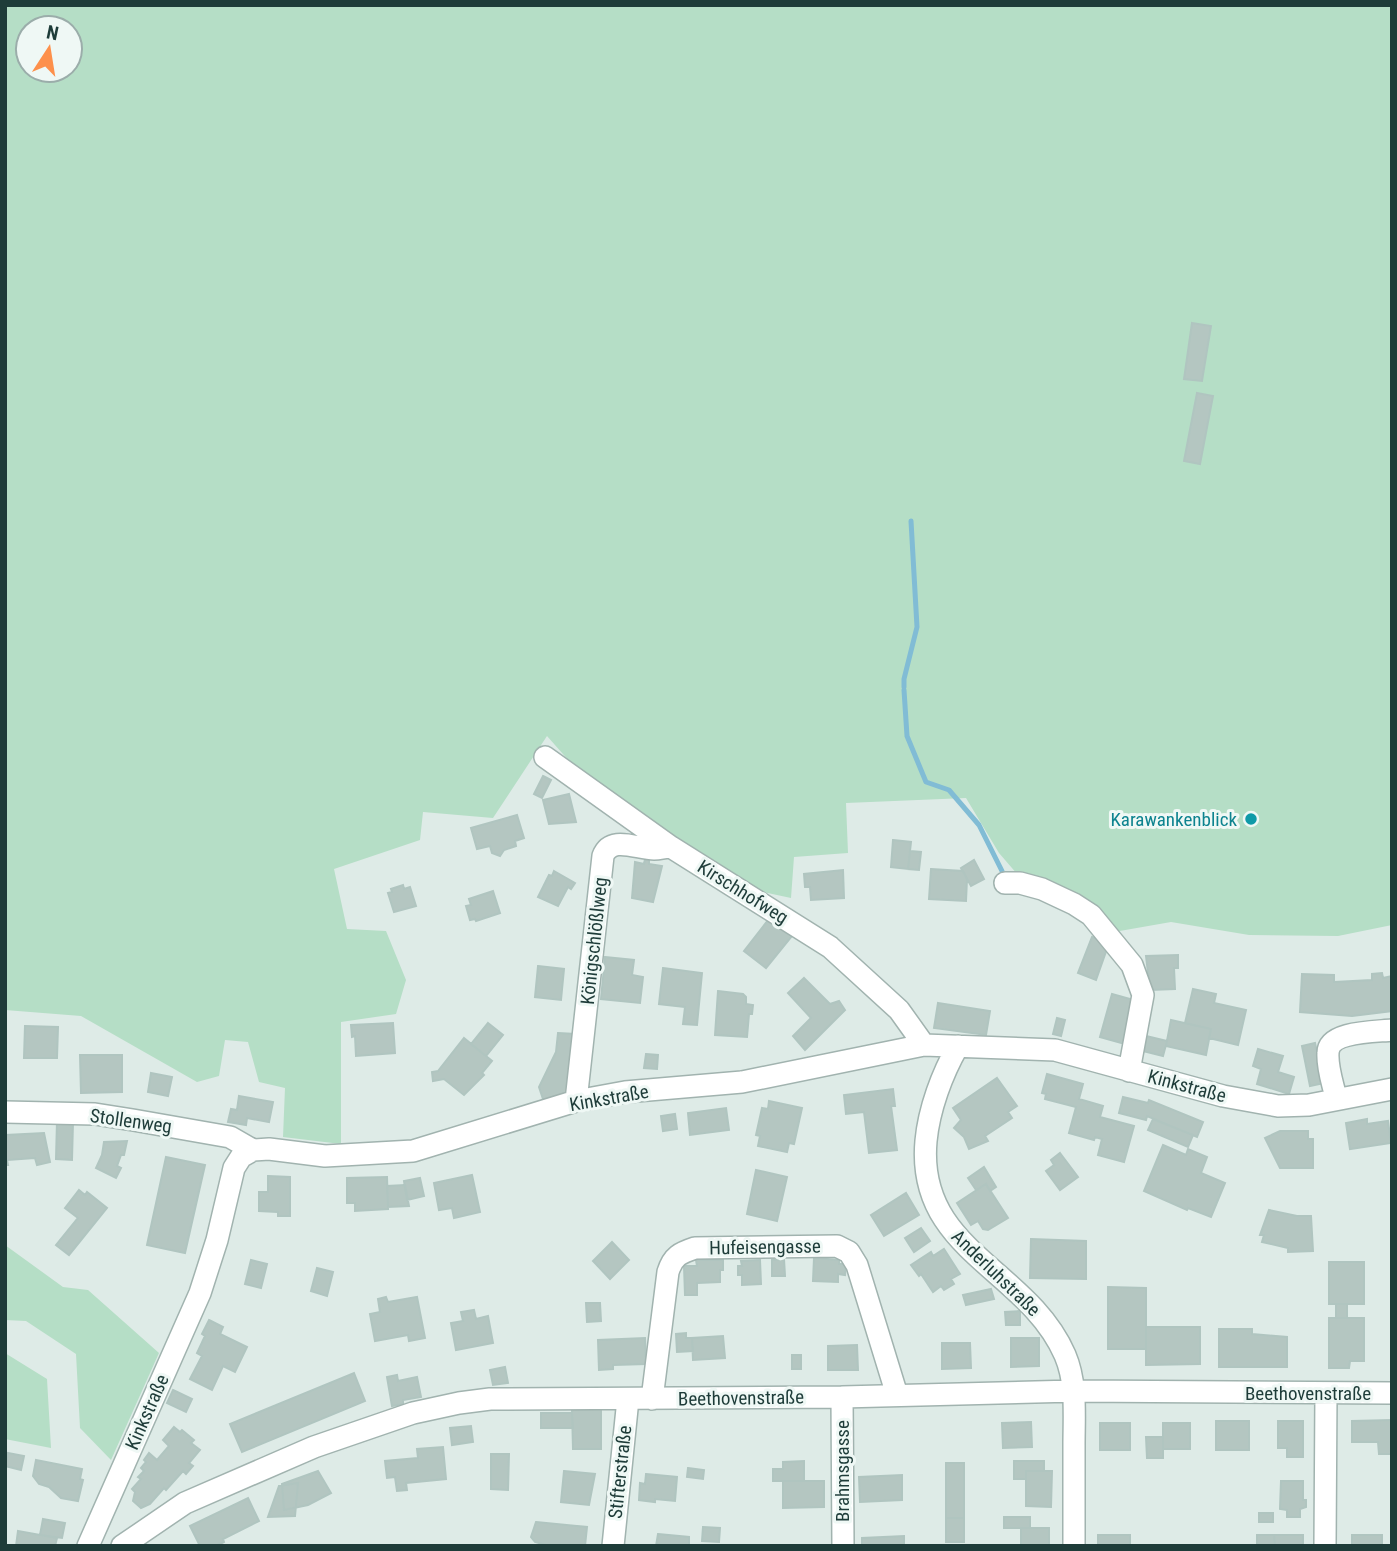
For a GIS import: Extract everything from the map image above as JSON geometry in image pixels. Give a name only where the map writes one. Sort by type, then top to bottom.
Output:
[{"type":"street","name":"Kirschhofweg","points":[[545,757],[671,846],[830,947],[900,1010],[925,1045]]},
{"type":"street","name":"Königschlößlweg","points":[[576,1101],[603,856],[606,848],[612,845],[655,849],[671,846]]},
{"type":"street","points":[[1005,883],[1020,883],[1042,889],[1074,904],[1091,915],[1132,965],[1143,995],[1129,1071]]},
{"type":"street","points":[[1336,1098],[1328,1055],[1332,1041],[1342,1036],[1392,1030]]},
{"type":"street","name":"Kinkstraße","points":[[88,1546],[200,1293],[234,1168],[241,1157],[253,1150],[269,1149],[325,1156],[413,1151],[576,1101],[625,1091],[743,1082],[925,1045],[1055,1050],[1254,1104],[1294,1107],[1392,1089]]},
{"type":"street","name":"Anderluhstraße","points":[[958,1046],[950,1061],[927,1128],[927,1184],[936,1208],[948,1228],[1035,1308],[1052,1330],[1066,1357],[1074,1391],[1074,1546]]},
{"type":"street","name":"Stollenweg","points":[[5,1112],[95,1114],[230,1137],[253,1150]]},
{"type":"street","name":"Hufeisengasse","points":[[652,1399],[668,1272],[679,1253],[695,1248],[837,1246],[849,1252],[857,1265],[897,1395]]},
{"type":"street","name":"Beethovenstraße","points":[[122,1546],[185,1503],[314,1447],[413,1413],[490,1399],[652,1399],[1074,1391],[1392,1393]]},
{"type":"street","points":[[1325,1546],[1326,1393]]},
{"type":"street","name":"Brahmsgasse","points":[[842,1396],[843,1546]]},
{"type":"street","name":"Stifterstraße","points":[[613,1546],[628,1399]]},
{"type":"green space","points":[[5,5],[1392,5],[1392,925],[1338,936],[1249,935],[1171,922],[1114,932],[1018,875],[999,853],[966,798],[846,803],[848,853],[794,857],[791,898],[763,892],[675,840],[578,771],[547,736],[493,818],[423,812],[420,840],[334,869],[347,929],[386,931],[406,980],[396,1014],[341,1022],[341,1144],[283,1137],[285,1088],[259,1082],[248,1042],[225,1040],[219,1076],[197,1082],[81,1016],[5,1010]]},
{"type":"green space","points":[[5,1245],[63,1287],[88,1290],[159,1353],[111,1460],[80,1428],[76,1354],[26,1321],[5,1320]]},
{"type":"green space","points":[[5,1353],[47,1379],[51,1448],[5,1439]]},
{"type":"building","points":[[1192,323],[1211,326],[1202,381],[1184,379]]},
{"type":"building","points":[[1197,393],[1213,396],[1200,464],[1184,461]]},
{"type":"building","points":[[543,776],[551,780],[542,798],[534,794]]},
{"type":"building","points":[[569,794],[576,822],[549,824],[543,800]]},
{"type":"building","points":[[517,815],[524,838],[515,841],[516,846],[504,850],[500,856],[492,853],[490,846],[477,849],[471,828]]},
{"type":"building","points":[[893,840],[911,842],[908,869],[891,867]]},
{"type":"building","points":[[910,851],[921,852],[919,870],[908,869]]},
{"type":"building","points":[[645,859],[649,860],[649,864],[662,866],[653,902],[632,898],[635,862],[644,864]]},
{"type":"building","points":[[974,860],[984,879],[971,886],[961,868]]},
{"type":"building","points":[[931,869],[963,871],[967,879],[966,901],[929,899]]},
{"type":"building","points":[[843,870],[844,898],[811,900],[810,887],[805,887],[804,874]]},
{"type":"building","points":[[554,871],[575,883],[571,889],[568,887],[558,906],[538,897],[549,875],[552,876]]},
{"type":"building","points":[[403,885],[404,889],[410,887],[416,906],[394,912],[388,893],[392,892],[391,889]]},
{"type":"building","points":[[493,891],[500,913],[476,921],[470,920],[466,906],[471,905],[469,899]]},
{"type":"building","points":[[769,919],[792,936],[766,968],[744,951]]},
{"type":"building","points":[[1092,937],[1109,943],[1096,980],[1078,973]]},
{"type":"building","points":[[1178,955],[1178,968],[1174,968],[1175,989],[1150,990],[1146,956]]},
{"type":"building","points":[[605,957],[634,960],[632,975],[643,977],[640,1003],[601,999]]},
{"type":"building","points":[[538,966],[564,969],[561,1000],[535,997]]},
{"type":"building","points":[[663,968],[702,973],[697,1025],[683,1024],[685,1007],[659,1004]]},
{"type":"building","points":[[1382,973],[1383,978],[1392,976],[1392,1011],[1352,1016],[1300,1012],[1302,974],[1334,975],[1334,982],[1372,980],[1372,974]]},
{"type":"building","points":[[804,978],[830,1004],[839,1001],[845,1010],[805,1050],[793,1036],[811,1018],[788,993]]},
{"type":"building","points":[[1193,989],[1216,994],[1214,1003],[1246,1010],[1238,1045],[1209,1038],[1211,1029],[1185,1023]]},
{"type":"building","points":[[718,991],[743,994],[746,1004],[753,1005],[752,1014],[749,1014],[747,1037],[715,1035]]},
{"type":"building","points":[[1112,994],[1137,1001],[1125,1044],[1100,1037]]},
{"type":"building","points":[[938,1003],[990,1011],[986,1035],[934,1028]]},
{"type":"building","points":[[1057,1018],[1065,1020],[1061,1036],[1053,1034]]},
{"type":"building","points":[[1171,1020],[1211,1029],[1206,1055],[1166,1046]]},
{"type":"building","points":[[393,1023],[395,1053],[356,1056],[355,1036],[352,1037],[351,1025]]},
{"type":"building","points":[[488,1023],[503,1035],[486,1056],[471,1044]]},
{"type":"building","points":[[25,1026],[58,1027],[57,1058],[24,1058]]},
{"type":"building","points":[[558,1033],[575,1034],[567,1094],[544,1102],[539,1087],[556,1052]]},
{"type":"building","points":[[1142,1035],[1167,1041],[1163,1056],[1139,1050]]},
{"type":"building","points":[[464,1038],[492,1061],[482,1073],[484,1075],[464,1095],[444,1079],[433,1081],[432,1072],[438,1071]]},
{"type":"building","points":[[1315,1043],[1324,1083],[1310,1086],[1302,1046]]},
{"type":"building","points":[[1258,1049],[1283,1056],[1278,1072],[1294,1077],[1289,1094],[1257,1084],[1261,1069],[1253,1066]]},
{"type":"building","points":[[646,1054],[658,1055],[657,1069],[644,1068]]},
{"type":"building","points":[[80,1055],[122,1055],[122,1092],[81,1093]]},
{"type":"building","points":[[151,1073],[172,1077],[168,1096],[148,1092]]},
{"type":"building","points":[[1047,1074],[1083,1084],[1079,1099],[1103,1106],[1100,1117],[1134,1126],[1124,1162],[1098,1155],[1102,1139],[1095,1137],[1094,1140],[1069,1133],[1076,1107],[1045,1099],[1046,1094],[1042,1093]]},
{"type":"building","points":[[997,1078],[1017,1106],[1008,1112],[1012,1118],[985,1136],[988,1141],[969,1149],[964,1137],[954,1128],[961,1120],[953,1108]]},
{"type":"building","points":[[893,1089],[895,1106],[891,1106],[897,1150],[869,1153],[864,1112],[846,1114],[844,1095]]},
{"type":"building","points":[[239,1096],[273,1102],[269,1122],[247,1118],[246,1125],[228,1122],[231,1109],[237,1110]]},
{"type":"building","points":[[1123,1097],[1148,1103],[1149,1100],[1203,1122],[1197,1137],[1147,1116],[1146,1120],[1119,1113]]},
{"type":"building","points":[[769,1101],[802,1108],[794,1144],[789,1143],[787,1152],[758,1146],[760,1136],[756,1135],[762,1108],[768,1109]]},
{"type":"building","points":[[726,1108],[729,1130],[690,1135],[688,1113]]},
{"type":"building","points":[[675,1114],[677,1129],[663,1131],[661,1116]]},
{"type":"building","points":[[1153,1119],[1193,1135],[1188,1147],[1148,1130]]},
{"type":"building","points":[[1367,1119],[1367,1124],[1388,1121],[1391,1143],[1350,1149],[1346,1123]]},
{"type":"building","points":[[57,1121],[73,1122],[72,1160],[56,1159]]},
{"type":"building","points":[[1280,1131],[1308,1131],[1308,1139],[1313,1139],[1313,1168],[1280,1168],[1265,1138]]},
{"type":"building","points":[[44,1133],[50,1162],[37,1165],[35,1158],[7,1160],[8,1165],[5,1165],[6,1135]]},
{"type":"building","points":[[127,1141],[124,1155],[121,1155],[117,1166],[121,1168],[116,1178],[96,1168],[104,1142]]},
{"type":"building","points":[[1163,1145],[1186,1155],[1188,1149],[1207,1157],[1201,1173],[1225,1183],[1211,1217],[1188,1208],[1187,1210],[1144,1191]]},
{"type":"building","points":[[1060,1153],[1078,1177],[1060,1190],[1046,1171],[1054,1165],[1051,1160]]},
{"type":"building","points":[[166,1157],[205,1165],[185,1253],[147,1245]]},
{"type":"building","points":[[984,1167],[996,1187],[990,1191],[986,1184],[976,1190],[968,1178]]},
{"type":"building","points":[[756,1170],[787,1177],[777,1221],[747,1214]]},
{"type":"building","points":[[472,1175],[480,1212],[454,1218],[452,1208],[439,1210],[434,1183]]},
{"type":"building","points":[[268,1176],[290,1177],[290,1216],[259,1211],[259,1192],[268,1192]]},
{"type":"building","points":[[387,1177],[388,1209],[355,1211],[355,1203],[347,1203],[347,1178]]},
{"type":"building","points":[[420,1178],[424,1196],[407,1200],[404,1181]]},
{"type":"building","points":[[986,1184],[1008,1218],[988,1230],[983,1229],[978,1221],[971,1225],[957,1203]]},
{"type":"building","points":[[405,1185],[409,1206],[388,1207],[387,1186]]},
{"type":"building","points":[[79,1190],[85,1195],[87,1192],[107,1208],[69,1255],[56,1245],[78,1218],[65,1208]]},
{"type":"building","points":[[906,1193],[919,1215],[884,1236],[871,1215]]},
{"type":"building","points":[[1269,1210],[1311,1216],[1313,1251],[1288,1252],[1288,1248],[1262,1242],[1264,1235],[1260,1235]]},
{"type":"building","points":[[921,1228],[930,1241],[914,1252],[905,1238]]},
{"type":"building","points":[[1031,1239],[1086,1241],[1086,1279],[1030,1278]]},
{"type":"building","points":[[612,1242],[629,1260],[610,1279],[593,1261]]},
{"type":"building","points":[[944,1249],[960,1274],[951,1279],[954,1284],[944,1290],[941,1286],[933,1292],[911,1265],[931,1252],[933,1256]]},
{"type":"building","points":[[814,1258],[839,1260],[839,1264],[846,1264],[845,1275],[838,1274],[838,1282],[813,1281]]},
{"type":"building","points":[[784,1259],[785,1276],[772,1276],[772,1260]]},
{"type":"building","points":[[251,1260],[267,1264],[261,1288],[245,1284]]},
{"type":"building","points":[[696,1260],[723,1260],[720,1282],[697,1283],[697,1295],[685,1295],[684,1266],[697,1266]]},
{"type":"building","points":[[760,1260],[761,1284],[742,1285],[742,1275],[738,1275],[741,1261]]},
{"type":"building","points":[[1329,1262],[1364,1262],[1364,1304],[1329,1304]]},
{"type":"building","points":[[317,1268],[333,1272],[327,1296],[311,1291]]},
{"type":"building","points":[[1108,1287],[1146,1288],[1146,1349],[1108,1349]]},
{"type":"building","points":[[991,1289],[994,1299],[966,1305],[963,1295]]},
{"type":"building","points":[[386,1297],[388,1302],[417,1297],[425,1338],[409,1341],[408,1335],[375,1341],[370,1314],[380,1312],[378,1299]]},
{"type":"building","points":[[586,1303],[600,1303],[601,1321],[587,1322]]},
{"type":"building","points":[[1336,1304],[1347,1304],[1347,1318],[1336,1318]]},
{"type":"building","points":[[474,1310],[476,1319],[488,1316],[493,1343],[456,1350],[451,1323],[463,1321],[461,1312]]},
{"type":"building","points":[[1020,1311],[1020,1325],[1006,1325],[1005,1312]]},
{"type":"building","points":[[1329,1318],[1364,1318],[1364,1361],[1350,1361],[1349,1368],[1329,1368]]},
{"type":"building","points":[[209,1320],[223,1327],[220,1334],[247,1347],[235,1372],[223,1366],[212,1390],[190,1379],[202,1356],[197,1353]]},
{"type":"building","points":[[1146,1327],[1200,1327],[1200,1364],[1146,1365]]},
{"type":"building","points":[[1219,1329],[1252,1329],[1252,1334],[1287,1337],[1287,1367],[1219,1367]]},
{"type":"building","points":[[686,1333],[686,1338],[692,1338],[693,1351],[677,1352],[676,1334]]},
{"type":"building","points":[[723,1336],[725,1358],[693,1360],[692,1338]]},
{"type":"building","points":[[645,1338],[646,1364],[613,1365],[613,1369],[599,1370],[598,1340]]},
{"type":"building","points":[[1011,1338],[1039,1338],[1039,1366],[1011,1367]]},
{"type":"building","points":[[942,1343],[970,1343],[971,1368],[942,1369]]},
{"type":"building","points":[[857,1345],[858,1370],[828,1370],[828,1346]]},
{"type":"building","points":[[792,1355],[801,1355],[801,1369],[792,1369]]},
{"type":"building","points":[[505,1367],[508,1383],[493,1385],[490,1370]]},
{"type":"building","points":[[354,1373],[365,1401],[242,1452],[230,1424]]},
{"type":"building","points":[[397,1375],[398,1381],[417,1377],[421,1397],[403,1400],[403,1404],[392,1406],[387,1377]]},
{"type":"building","points":[[173,1390],[192,1399],[186,1412],[167,1403]]},
{"type":"building","points":[[601,1409],[601,1449],[573,1449],[572,1410]]},
{"type":"building","points":[[541,1413],[572,1413],[573,1428],[541,1428]]},
{"type":"building","points":[[1392,1420],[1392,1454],[1379,1454],[1378,1442],[1352,1442],[1352,1421]]},
{"type":"building","points":[[1216,1421],[1249,1421],[1249,1450],[1216,1450]]},
{"type":"building","points":[[1278,1421],[1303,1421],[1303,1457],[1287,1457],[1287,1448],[1278,1448]]},
{"type":"building","points":[[1031,1422],[1032,1447],[1003,1448],[1002,1423]]},
{"type":"building","points":[[1100,1423],[1130,1423],[1130,1450],[1100,1450]]},
{"type":"building","points":[[1163,1423],[1190,1423],[1190,1449],[1163,1449]]},
{"type":"building","points":[[471,1426],[473,1442],[452,1445],[450,1428]]},
{"type":"building","points":[[174,1427],[194,1440],[191,1443],[200,1450],[189,1463],[193,1466],[186,1474],[183,1471],[166,1490],[164,1488],[150,1504],[141,1508],[133,1501],[135,1492],[132,1489],[141,1479],[138,1477],[144,1471],[141,1468],[149,1453],[157,1460],[169,1446],[163,1440]]},
{"type":"building","points":[[1146,1437],[1163,1437],[1163,1458],[1147,1458]]},
{"type":"building","points":[[443,1447],[446,1479],[406,1483],[407,1490],[397,1491],[395,1477],[387,1478],[385,1461],[418,1458],[417,1449]]},
{"type":"building","points":[[8,1453],[24,1456],[21,1470],[5,1466]]},
{"type":"building","points":[[491,1454],[509,1454],[508,1490],[491,1489]]},
{"type":"building","points":[[36,1460],[82,1469],[80,1479],[83,1480],[78,1501],[61,1498],[49,1487],[39,1484],[33,1476]]},
{"type":"building","points":[[804,1461],[804,1481],[773,1481],[773,1469],[783,1469],[783,1462]]},
{"type":"building","points":[[1014,1461],[1044,1461],[1044,1471],[1026,1471],[1026,1479],[1014,1479]]},
{"type":"building","points":[[946,1463],[964,1463],[964,1518],[946,1518]]},
{"type":"building","points":[[688,1468],[704,1470],[703,1479],[687,1477]]},
{"type":"building","points":[[318,1471],[331,1493],[308,1505],[284,1510],[282,1484]]},
{"type":"building","points":[[564,1471],[595,1474],[589,1505],[561,1502]]},
{"type":"building","points":[[1026,1471],[1052,1471],[1051,1507],[1026,1506]]},
{"type":"building","points":[[646,1474],[677,1477],[675,1501],[639,1500],[640,1483],[645,1484]]},
{"type":"building","points":[[902,1475],[902,1500],[860,1502],[859,1477]]},
{"type":"building","points":[[783,1481],[824,1481],[824,1507],[783,1508]]},
{"type":"building","points":[[1281,1481],[1303,1481],[1303,1500],[1306,1500],[1306,1507],[1300,1509],[1300,1517],[1287,1517],[1287,1510],[1280,1509]]},
{"type":"building","points":[[298,1483],[295,1516],[268,1517],[279,1486]]},
{"type":"building","points":[[248,1498],[259,1521],[223,1539],[224,1542],[216,1546],[200,1546],[190,1526]]},
{"type":"building","points":[[1259,1513],[1273,1513],[1273,1522],[1259,1522]]},
{"type":"building","points":[[1004,1517],[1030,1517],[1030,1528],[1004,1528]]},
{"type":"building","points":[[946,1518],[964,1518],[964,1542],[946,1542]]},
{"type":"building","points":[[43,1519],[65,1523],[62,1538],[40,1535]]},
{"type":"building","points":[[536,1522],[587,1527],[585,1546],[549,1546],[535,1542],[531,1537]]},
{"type":"building","points":[[703,1527],[720,1528],[719,1542],[702,1541]]},
{"type":"building","points":[[1021,1528],[1049,1528],[1049,1546],[1021,1546]]},
{"type":"building","points":[[18,1531],[57,1538],[55,1546],[16,1546]]},
{"type":"building","points":[[658,1534],[689,1537],[689,1546],[656,1546]]},
{"type":"building","points":[[1098,1535],[1130,1535],[1130,1546],[1098,1546]]},
{"type":"building","points":[[1257,1535],[1274,1535],[1275,1546],[1257,1546]]},
{"type":"building","points":[[1274,1535],[1303,1535],[1303,1546],[1275,1546]]},
{"type":"building","points":[[1352,1535],[1382,1535],[1382,1546],[1352,1546]]},
{"type":"building","points":[[904,1536],[904,1546],[862,1546],[862,1538]]},
{"type":"waterway","points":[[904,687],[917,627],[911,521]]},
{"type":"waterway","points":[[904,690],[907,736],[926,782],[949,790],[979,825],[1002,871]]},
{"type":"place","name":"Karawankenblick","points":[[1251,819]]}]
